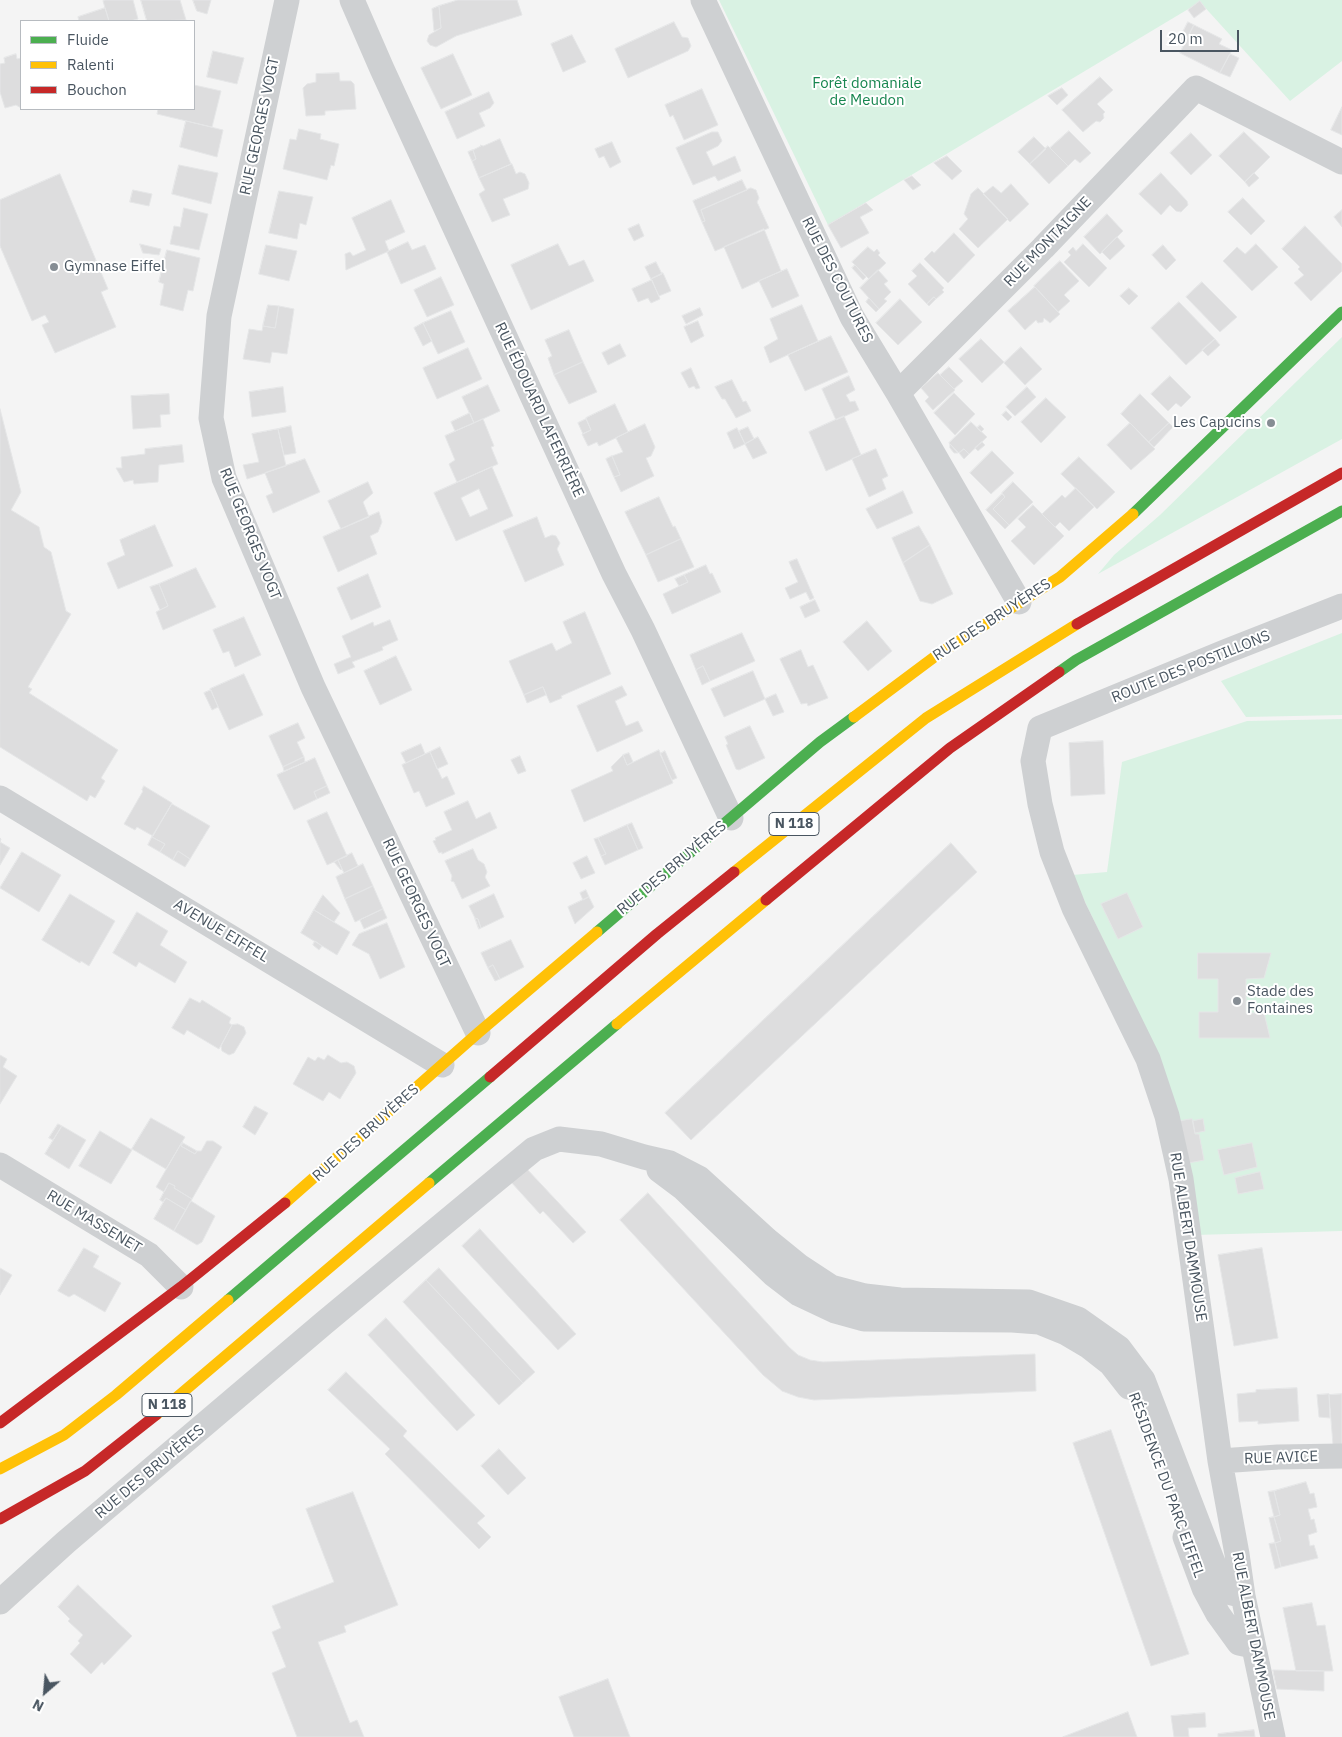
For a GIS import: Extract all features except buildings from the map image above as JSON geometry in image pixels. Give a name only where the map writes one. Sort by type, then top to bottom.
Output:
[{"type":"main road","name":"RUE DES BRUYÈRES","points":[[0,1423],[181,1287],[291,1199],[478,1033],[820,742],[937,655],[1060,577],[1129,518],[1342,312]]},
{"type":"main road","name":"N 118","points":[[0,1470],[64,1435],[116,1395],[658,934],[926,718],[1063,632],[1342,473]]},
{"type":"main road","name":"N 118","points":[[0,1519],[85,1470],[130,1436],[688,964],[950,748],[1076,660],[1342,511]]},
{"type":"street","name":"RUE GEORGES VOGT","points":[[287,0],[218,316],[211,418],[224,478],[301,660],[478,1033]]},
{"type":"street","name":"RUE ÉDOUARD LAFERRIÈRE","points":[[352,0],[390,87],[614,574],[643,630],[731,818]]},
{"type":"street","name":"RUE DES COUTURES","points":[[703,0],[852,317],[1018,602]]},
{"type":"street","name":"RUE MONTAIGNE","points":[[898,393],[1043,248],[1196,88],[1342,162]]},
{"type":"street","name":"ROUTE DES POSTILLONS","points":[[1040,728],[1342,606]]},
{"type":"street","name":"RUE ALBERT DAMMOUSE","points":[[1040,728],[1033,761],[1040,804],[1052,852],[1074,908],[1148,1058],[1166,1116],[1181,1179],[1220,1461],[1243,1596],[1273,1737]]},
{"type":"street","name":"AVENUE EIFFEL","points":[[0,798],[442,1065]]},
{"type":"street","name":"RÉSIDENCE DU PARC EIFFEL","points":[[559,1139],[601,1144],[670,1163],[699,1178],[767,1240],[799,1266],[831,1287],[865,1296],[900,1300],[1029,1302],[1078,1319],[1119,1348],[1143,1380],[1224,1590],[1243,1596]]},
{"type":"street","name":"RUE DES BRUYÈRES","points":[[0,1602],[66,1542],[338,1311],[534,1149],[559,1139]]},
{"type":"street","name":"RÉSIDENCE DU PARC EIFFEL","points":[[644,1157],[662,1173],[684,1188],[773,1274],[799,1294],[835,1311],[864,1319],[1012,1320],[1040,1322],[1066,1333],[1088,1346],[1111,1364],[1132,1391],[1204,1588],[1218,1614],[1239,1643],[1253,1646]]},
{"type":"street","name":"RUE MASSENET","points":[[0,1165],[149,1255],[181,1287]]},
{"type":"street","name":"RUE AVICE","points":[[1220,1461],[1278,1457],[1342,1456]]},
{"type":"green space","name":"Forêt domaniale de Meudon","points":[[719,0],[1342,0],[1342,61],[1290,101],[1200,2],[828,225]]},
{"type":"green space","points":[[1342,337],[1342,439],[1098,574],[1114,555],[1160,515]]},
{"type":"green space","points":[[1342,633],[1342,715],[1246,717],[1221,681]]},
{"type":"green space","name":"Stade des Fontaines","points":[[1342,719],[1342,1231],[1194,1235],[1113,960],[1072,875],[1107,872],[1122,762],[1247,721]]},
{"type":"traffic: fast","points":[[1133,514],[1342,312]]},
{"type":"traffic: fast","points":[[1059,672],[1076,660],[1342,511]]},
{"type":"traffic: fast","points":[[597,932],[820,742],[854,717]]},
{"type":"traffic: fast","points":[[429,1183],[617,1024]]},
{"type":"traffic: fast","points":[[228,1300],[490,1077]]},
{"type":"traffic: slow","points":[[854,717],[937,655],[1060,577],[1133,514]]},
{"type":"traffic: slow","points":[[734,872],[926,718],[1077,624]]},
{"type":"traffic: slow","points":[[617,1024],[766,900]]},
{"type":"traffic: slow","points":[[285,1203],[478,1033],[597,932]]},
{"type":"traffic: slow","points":[[156,1415],[429,1183]]},
{"type":"traffic: slow","points":[[0,1469],[64,1435],[116,1395],[228,1300]]},
{"type":"traffic: jam","points":[[1077,624],[1342,473]]},
{"type":"traffic: jam","points":[[766,900],[950,748],[1059,672]]},
{"type":"traffic: jam","points":[[490,1077],[657,934],[734,872]]},
{"type":"traffic: jam","points":[[0,1423],[181,1287],[285,1203]]},
{"type":"traffic: jam","points":[[0,1519],[85,1471],[156,1415]]},
{"type":"place","name":"Gymnase Eiffel","points":[[54,267]]},
{"type":"place","name":"Les Capucins","points":[[1271,423]]},
{"type":"place","name":"Stade des Fontaines","points":[[1237,1001]]}]
